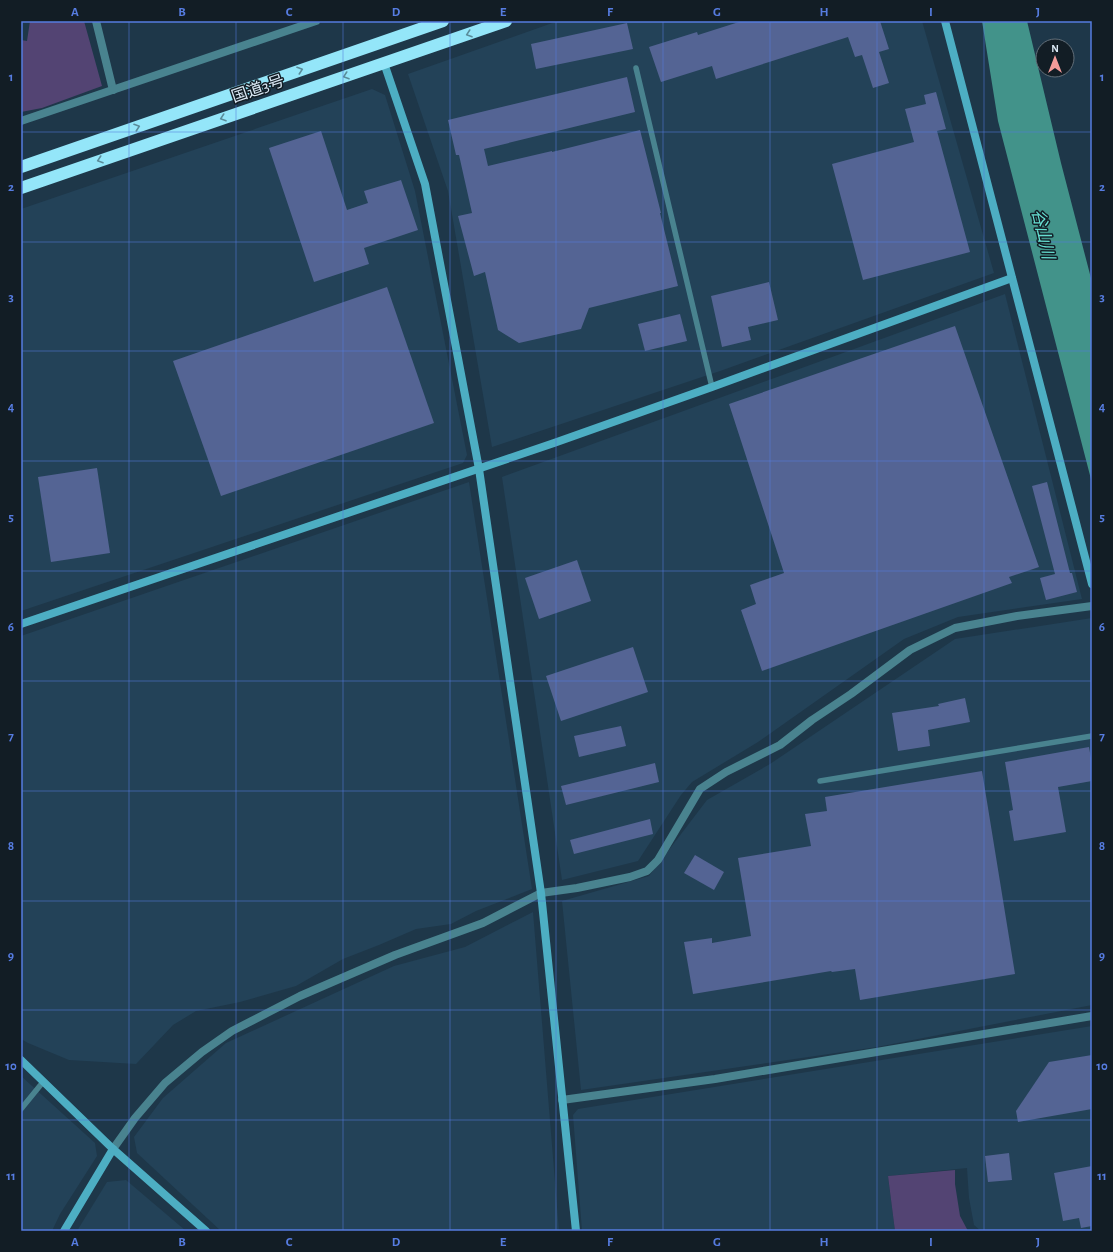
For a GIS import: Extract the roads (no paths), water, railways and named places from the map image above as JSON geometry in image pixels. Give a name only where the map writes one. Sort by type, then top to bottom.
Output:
[{"type":"highway","name":"国道3号","points":[[21,167],[443,21]]},
{"type":"highway","name":"国道3号","points":[[21,188],[506,21]]},
{"type":"street","points":[[96,21],[112,90]]},
{"type":"street","points":[[21,121],[316,21]]},
{"type":"street","points":[[945,21],[1092,584]]},
{"type":"street","points":[[384,63],[425,184],[479,468],[542,892],[576,1231]]},
{"type":"street","points":[[21,624],[712,387],[1012,278]]},
{"type":"street","points":[[64,1231],[113,1149],[135,1118],[165,1083],[202,1052],[232,1031],[300,996],[395,955],[483,923],[542,892],[577,888],[630,877],[647,871],[658,860],[700,789],[726,772],[780,745],[812,720],[851,694],[910,650],[955,628],[1017,616],[1092,606]]},
{"type":"street","points":[[562,1100],[715,1079],[1092,1016]]},
{"type":"street","points":[[21,1060],[113,1149],[206,1231]]},
{"type":"lane","points":[[636,68],[712,387]]},
{"type":"lane","points":[[820,782],[1092,736]]},
{"type":"lane","points":[[21,1109],[43,1082]]},
{"type":"water","name":"谷山川","points":[[982,21],[1027,21],[1035,54],[1035,78],[1041,78],[1092,282],[1092,483],[998,121]]}]
